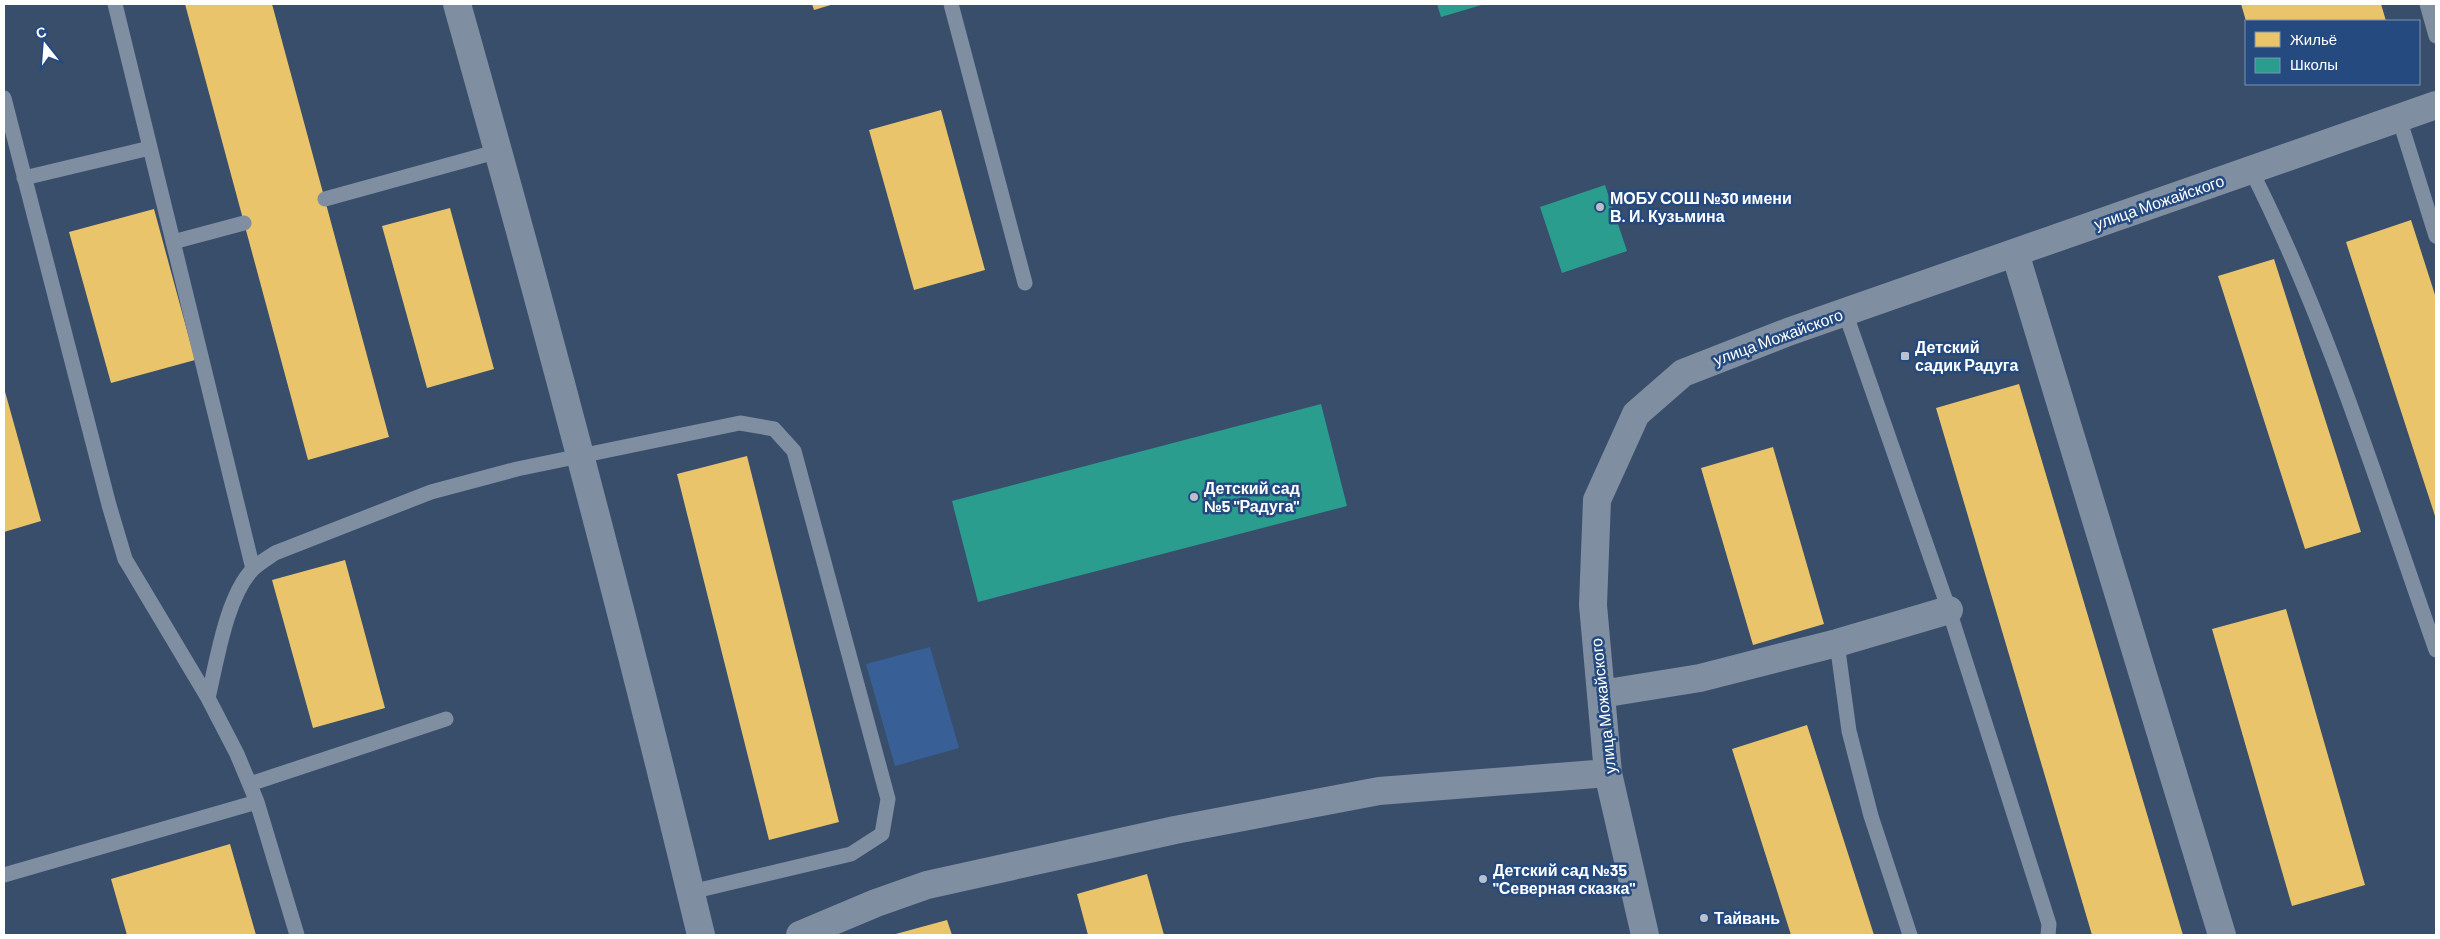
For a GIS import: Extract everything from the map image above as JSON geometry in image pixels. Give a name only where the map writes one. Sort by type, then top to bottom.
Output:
[{"type":"street","points":[[457,4],[499,151],[633,658],[701,935]]},
{"type":"street","name":"улица Можайского","points":[[1645,935],[1608,773],[1593,605],[1597,500],[1636,414],[1683,373],[1846,312],[2436,106]]},
{"type":"street","points":[[2015,253],[2222,935]]},
{"type":"street","points":[[1601,694],[1700,678],[1837,643],[1949,610]]},
{"type":"street","points":[[800,935],[876,902],[927,886],[1175,830],[1379,791],[1608,773]]},
{"type":"lane","points":[[116,4],[253,569]]},
{"type":"lane","points":[[951,4],[1025,283]]},
{"type":"lane","points":[[2427,4],[2436,36]]},
{"type":"lane","points":[[4,98],[109,505],[125,559],[208,698],[237,754],[256,802],[297,935]]},
{"type":"lane","points":[[2399,118],[2436,236]]},
{"type":"lane","points":[[24,178],[150,148]]},
{"type":"lane","points":[[325,199],[499,151]]},
{"type":"lane","points":[[2252,170],[2285,237],[2335,364],[2436,650]]},
{"type":"lane","points":[[173,242],[244,223]]},
{"type":"lane","points":[[1846,312],[1949,610],[2049,924],[2048,935]]},
{"type":"lane","points":[[208,698],[225,628],[238,591],[253,569],[275,554],[431,492],[518,469],[740,423],[774,429],[794,452],[888,799],[882,834],[851,854],[691,892]]},
{"type":"lane","points":[[1837,643],[1849,731],[1871,816],[1910,935]]},
{"type":"lane","points":[[250,784],[446,720]]},
{"type":"lane","points":[[4,875],[256,802]]},
{"type":"shaded area","points":[[930,647],[959,748],[895,766],[866,664]]},
{"type":"building: Жильё","points":[[185,4],[272,4],[389,437],[308,460]]},
{"type":"building: Жильё","points":[[812,4],[834,4],[814,10]]},
{"type":"building: Жильё","points":[[2241,4],[2381,4],[2386,20],[2246,20]]},
{"type":"building: Жильё","points":[[941,110],[985,270],[914,290],[869,130]]},
{"type":"building: Жильё","points":[[450,208],[494,369],[427,388],[382,226]]},
{"type":"building: Жильё","points":[[154,209],[195,360],[111,383],[69,232]]},
{"type":"building: Жильё","points":[[2411,220],[2436,298],[2436,519],[2346,242]]},
{"type":"building: Жильё","points":[[2274,259],[2361,532],[2305,549],[2218,276]]},
{"type":"building: Жильё","points":[[2019,384],[2183,935],[2092,935],[1936,408]]},
{"type":"building: Жильё","points":[[4,388],[41,521],[4,532]]},
{"type":"building: Жильё","points":[[1773,447],[1824,624],[1753,645],[1701,468]]},
{"type":"building: Жильё","points":[[747,456],[839,822],[769,840],[677,474]]},
{"type":"building: Жильё","points":[[345,560],[385,708],[313,728],[272,580]]},
{"type":"building: Жильё","points":[[2286,609],[2365,885],[2292,906],[2212,629]]},
{"type":"building: Жильё","points":[[1807,725],[1874,935],[1791,935],[1732,749]]},
{"type":"building: Жильё","points":[[230,844],[256,935],[127,935],[111,879]]},
{"type":"building: Жильё","points":[[1147,874],[1164,935],[1088,935],[1077,894]]},
{"type":"building: Жильё","points":[[947,920],[952,935],[892,935]]},
{"type":"building: Школы","points":[[1437,4],[1485,4],[1441,17]]},
{"type":"building: Школы","points":[[1605,185],[1627,251],[1562,273],[1540,207]]},
{"type":"building: Школы","points":[[1321,404],[1347,506],[978,602],[952,501]]},
{"type":"place","name":"МОБУ СОШ №30 имени В. И. Кузьмина","points":[[1600,207]]},
{"type":"place","name":"Детский садик Радуга","points":[[1905,356]]},
{"type":"place","name":"Детский сад №5 \"Радуга\"","points":[[1194,497]]},
{"type":"place","name":"Детский сад №35 \"Северная сказка\"","points":[[1483,879]]},
{"type":"place","name":"Тайвань","points":[[1704,918]]}]
